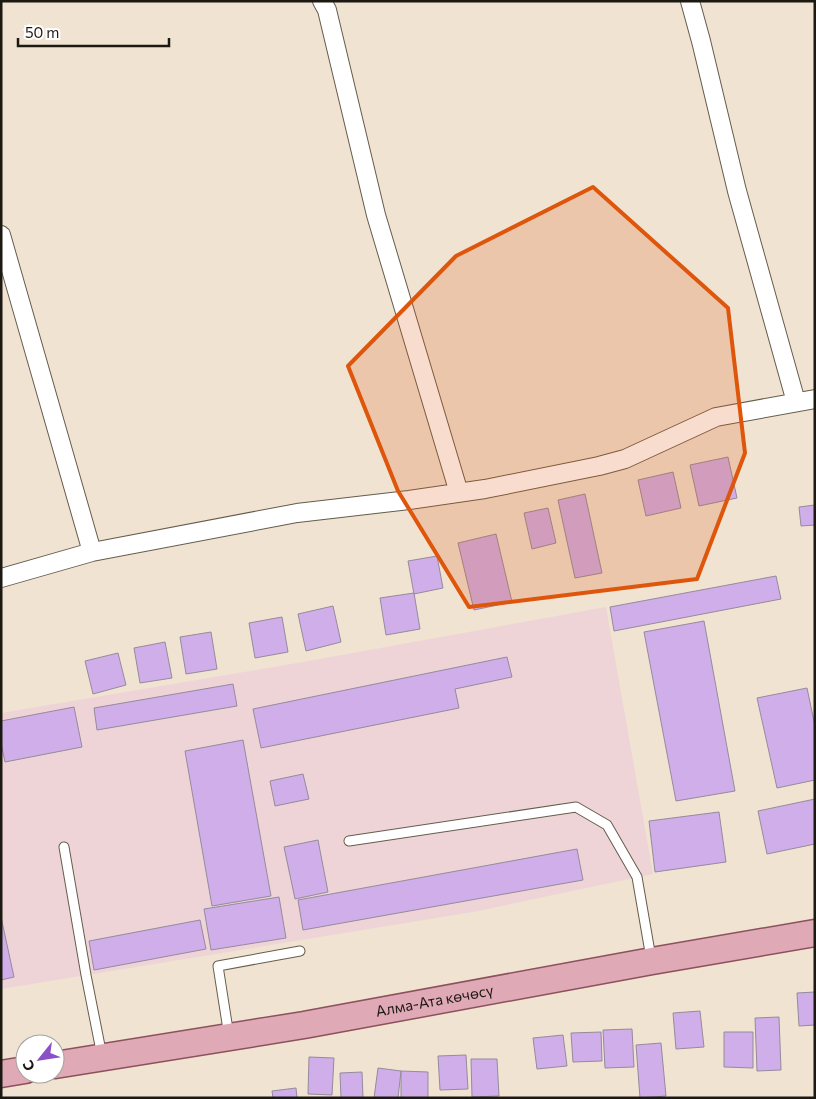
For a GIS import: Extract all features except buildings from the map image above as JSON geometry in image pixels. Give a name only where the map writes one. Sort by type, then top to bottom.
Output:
[{"type":"main road","name":"Алма-Ата көчөсү","points":[[65,1063],[304,1025],[815,933]]},
{"type":"main road","points":[[1,1074],[15,1072]]},
{"type":"street","points":[[322,1],[327,10],[376,215],[458,493]]},
{"type":"street","points":[[690,1],[737,191],[796,402]]},
{"type":"street","points":[[1,234],[92,552]]},
{"type":"street","points":[[1,578],[92,552],[296,512],[485,489],[626,459],[716,417],[815,399]]},
{"type":"lane","points":[[349,841],[576,807],[607,825],[637,877],[652,961]]},
{"type":"lane","points":[[64,847],[102,1056]]},
{"type":"lane","points":[[229,1036],[218,966],[300,951]]},
{"type":"highlighted area","points":[[593,187],[728,308],[745,453],[697,579],[469,607],[398,491],[348,366],[456,256]]},
{"type":"shaded area","points":[[606,607],[653,874],[473,912],[1,989],[1,713],[303,662]]}]
